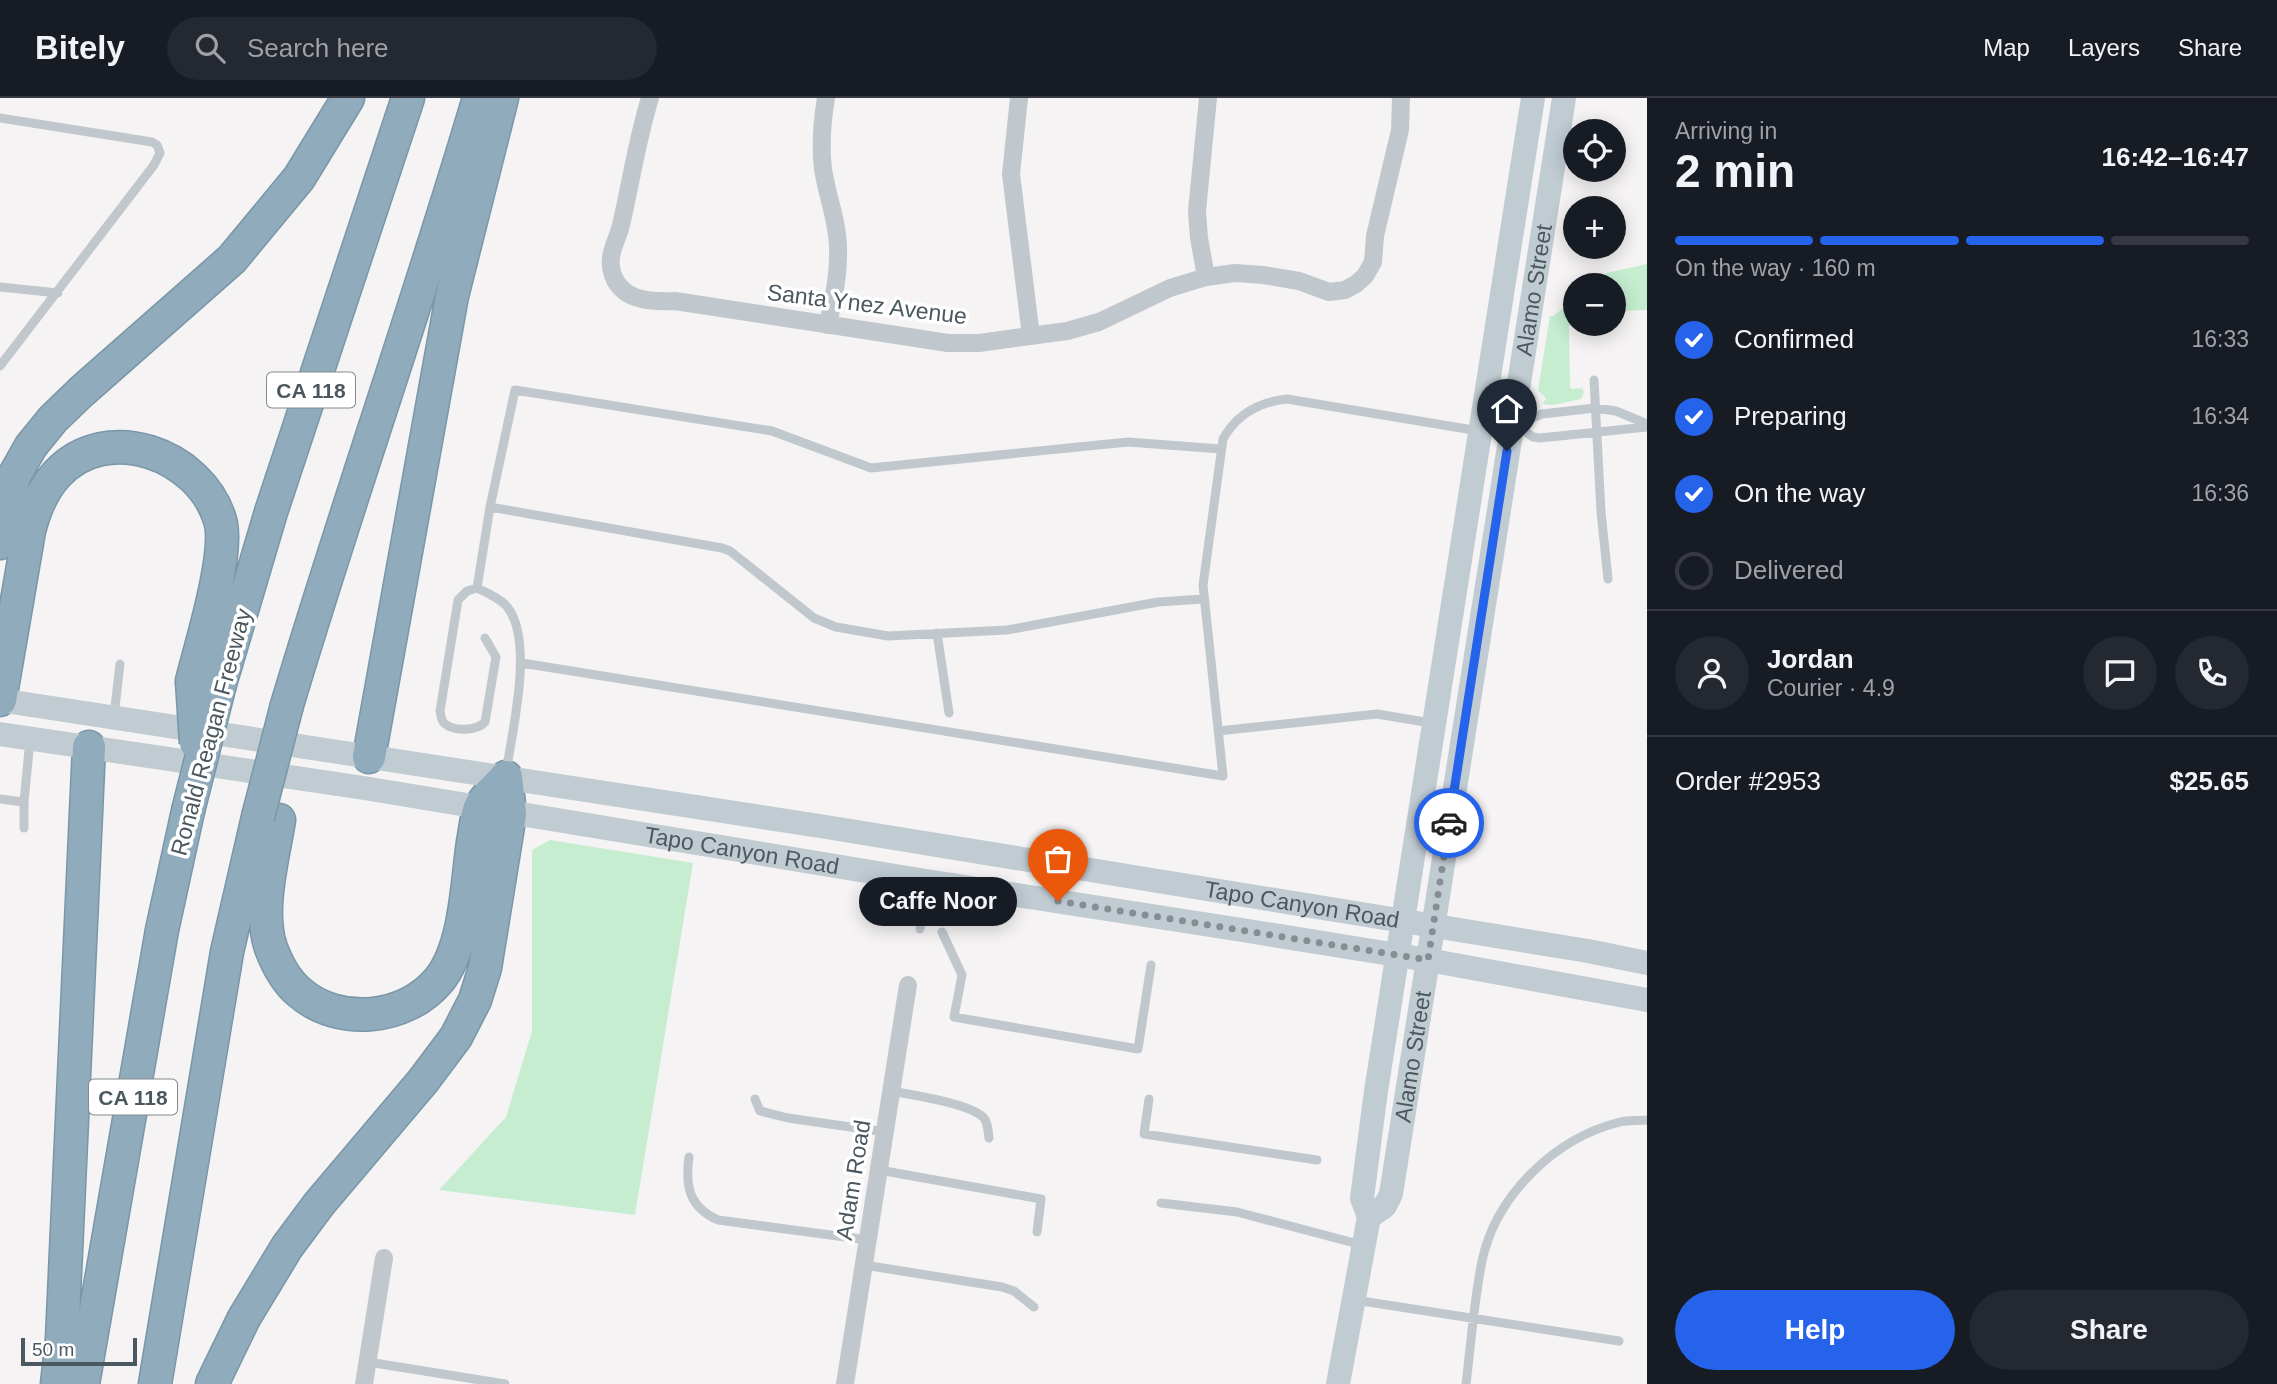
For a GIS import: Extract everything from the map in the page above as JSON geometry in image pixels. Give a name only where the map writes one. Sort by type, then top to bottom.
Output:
[{"type":"highway","points":[[0,543],[14,476],[31,446],[53,419],[81,392],[232,259],[299,178],[348,98]]},
{"type":"highway","name":"Ronald Reagan Freeway","points":[[83,1384],[162,930],[197,773],[206,683],[271,512],[408,98]]},
{"type":"highway","name":"CA 118","points":[[155,1384],[227,951],[268,819],[328,568],[479,98]]},
{"type":"highway","points":[[369,757],[452,296],[502,98]]},
{"type":"highway","points":[[0,700],[34,510],[45,490],[65,468],[94,452],[114,447],[161,454],[181,466],[203,488],[220,520],[222,544],[206,683]]},
{"type":"highway","points":[[57,1384],[62,1339],[89,747]]},
{"type":"highway","points":[[268,819],[267,925],[270,946],[283,974],[300,993],[320,1004],[340,1011],[384,1014],[402,1009],[423,995],[439,980],[453,958],[460,932],[479,808],[506,777]]},
{"type":"highway","points":[[212,1384],[244,1318],[287,1247],[319,1204],[423,1081],[456,1037],[475,1000],[485,968],[510,814],[506,777]]},
{"type":"main road","name":"Alamo Street","points":[[1338,1384],[1369,1217],[1362,1198],[1479,431],[1533,98]]},
{"type":"main road","name":"Alamo Street","points":[[1369,1217],[1385,1206],[1391,1194],[1432,927],[1516,431],[1563,98]]},
{"type":"main road","name":"Tapo Canyon Road","points":[[0,700],[826,827],[1588,951],[1647,963]]},
{"type":"main road","name":"Tapo Canyon Road","points":[[0,734],[351,786],[510,814],[1398,955],[1647,1000]]},
{"type":"street","name":"Santa Ynez Avenue","points":[[650,98],[638,135],[620,228],[612,247],[612,273],[623,289],[639,300],[688,303],[948,343],[979,343],[1068,331],[1099,322],[1170,288],[1206,277],[1235,273],[1300,282],[1329,292],[1345,290],[1360,281],[1373,262],[1375,236],[1401,130],[1401,98]]},
{"type":"street","points":[[826,98],[822,127],[823,169],[836,225],[838,249],[837,279],[828,325]]},
{"type":"street","points":[[1018,98],[1011,174],[1031,336]]},
{"type":"street","points":[[1206,277],[1197,211],[1208,98]]},
{"type":"street","name":"Adam Road","points":[[845,1384],[908,985]]},
{"type":"street","points":[[364,1384],[384,1258]]},
{"type":"lane","points":[[0,118],[152,142],[157,145],[160,153],[154,165],[58,293],[0,366]]},
{"type":"lane","points":[[0,287],[58,293]]},
{"type":"lane","points":[[1594,380],[1595,433],[1608,579]]},
{"type":"lane","points":[[477,588],[490,507],[515,390],[772,431],[871,468],[1129,442],[1222,449]]},
{"type":"lane","points":[[522,663],[1223,776],[1203,585],[1223,439],[1230,426],[1267,401],[1287,399],[1479,431],[1516,431],[1540,438],[1647,426]]},
{"type":"lane","points":[[1516,431],[1532,418],[1542,414],[1595,408],[1616,411],[1647,426]]},
{"type":"lane","points":[[490,507],[722,548],[730,551],[814,618],[836,627],[888,636],[1007,630],[1158,603],[1203,599]]},
{"type":"lane","points":[[485,638],[496,657],[485,722],[480,728],[473,730],[448,726],[442,720],[440,711],[458,600],[467,591],[477,588],[506,605],[515,618],[522,663],[506,777]]},
{"type":"lane","points":[[937,633],[949,713]]},
{"type":"lane","points":[[113,718],[120,664]]},
{"type":"lane","points":[[1218,731],[1377,714],[1434,723]]},
{"type":"lane","points":[[24,828],[30,738]]},
{"type":"lane","points":[[0,799],[24,802]]},
{"type":"lane","points":[[920,929],[926,881]]},
{"type":"lane","points":[[942,932],[962,975],[954,1017],[1138,1049],[1151,965]]},
{"type":"lane","points":[[891,1091],[943,1101],[974,1112],[983,1117],[989,1138]]},
{"type":"lane","points":[[755,1099],[760,1111],[788,1118],[885,1132]]},
{"type":"lane","points":[[1150,1099],[1144,1134],[1317,1160]]},
{"type":"lane","points":[[1466,1384],[1482,1259],[1501,1211],[1529,1175],[1560,1149],[1621,1122],[1647,1120]]},
{"type":"lane","points":[[689,1157],[686,1178],[688,1190],[709,1216],[718,1220],[868,1240]]},
{"type":"lane","points":[[879,1170],[1041,1199],[1037,1232]]},
{"type":"lane","points":[[1161,1203],[1237,1212],[1363,1246]]},
{"type":"lane","points":[[864,1265],[1002,1287],[1014,1291],[1034,1307]]},
{"type":"lane","points":[[1353,1300],[1619,1340]]},
{"type":"lane","points":[[368,1362],[505,1384]]},
{"type":"green space","points":[[1647,264],[1647,310],[1626,311],[1626,273],[1607,273]]},
{"type":"green space","points":[[1563,308],[1563,336],[1569,336],[1570,386],[1571,389],[1582,388],[1584,392],[1581,399],[1553,405],[1542,404],[1546,399],[1538,390],[1550,316]]},
{"type":"green space","points":[[550,840],[693,863],[635,1215],[439,1190],[506,1117],[532,1031],[532,850]]},
{"type":"way so far","points":[[1058,901],[1428,960],[1449,823]]},
{"type":"place","name":"Caffe Noor","points":[[1058,901]]},
{"type":"route","points":[[1449,823],[1507,451]]}]
